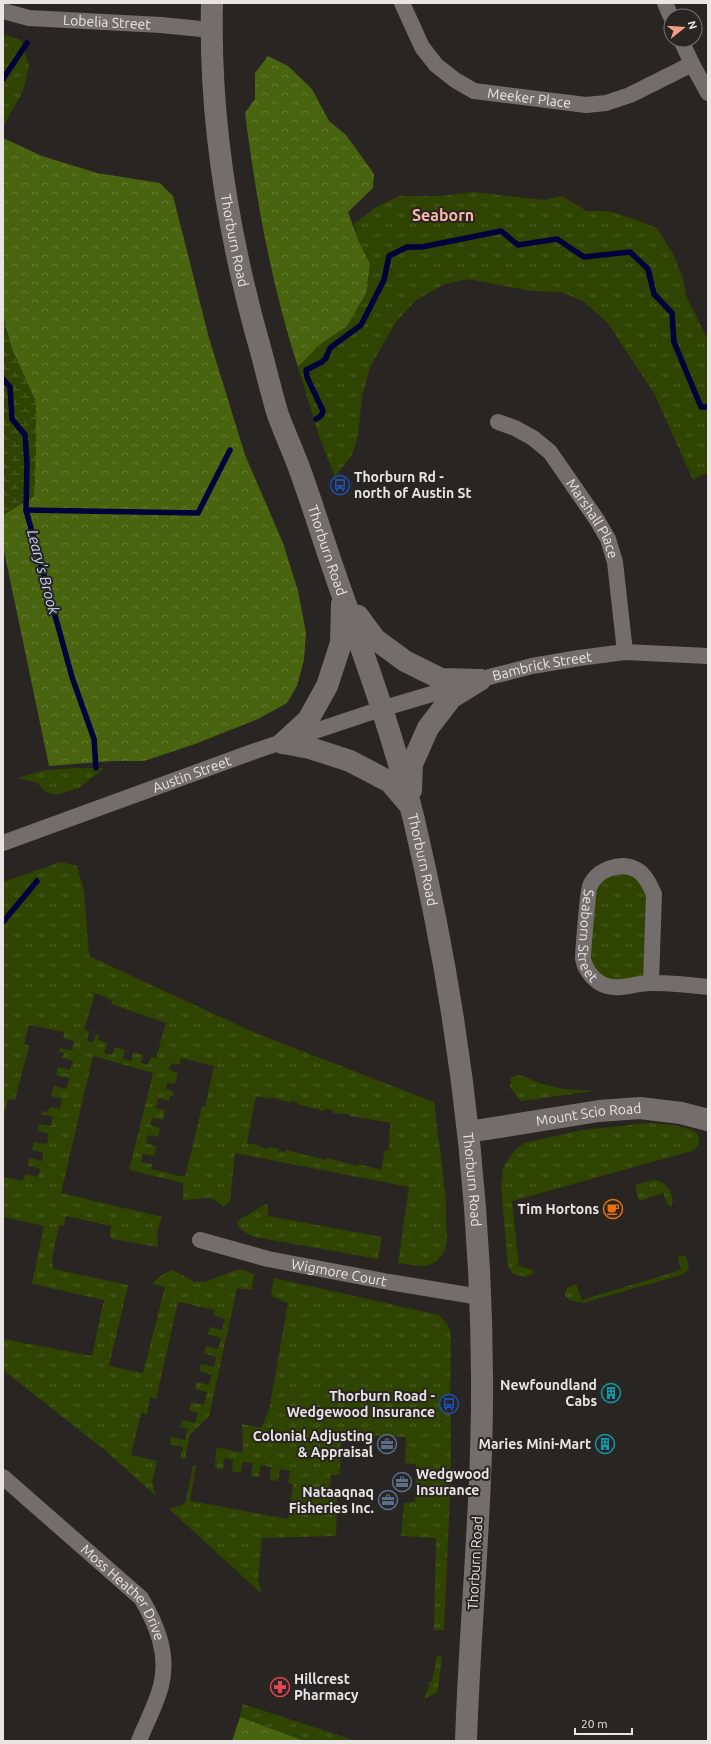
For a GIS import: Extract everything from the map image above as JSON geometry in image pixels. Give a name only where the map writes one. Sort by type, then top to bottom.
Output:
[{"type":"main road","name":"Thorburn Road","points":[[212,3],[211,30],[216,124],[221,170],[240,272],[278,414],[300,469],[342,594],[359,639],[399,764],[410,805],[443,954],[451,998],[468,1132],[477,1231],[482,1378],[480,1482],[466,1741]]},
{"type":"main road","points":[[342,594],[375,639],[405,661],[441,679],[480,680]]},
{"type":"main road","points":[[282,743],[308,720],[328,686],[341,643],[342,594]]},
{"type":"main road","points":[[410,805],[412,764],[428,728],[451,698],[480,680]]},
{"type":"main road","points":[[282,743],[310,748],[360,766],[390,782],[410,805]]},
{"type":"main road","name":"Mount Scio Road","points":[[468,1132],[599,1111],[640,1108],[681,1113],[708,1120]]},
{"type":"street","name":"Meeker Place","points":[[402,3],[422,47],[436,65],[455,80],[474,91],[586,105],[606,103],[630,95],[692,64]]},
{"type":"street","name":"Lobelia Street","points":[[3,11],[28,18],[161,25],[211,30]]},
{"type":"street","points":[[685,48],[708,93]]},
{"type":"street","name":"Marshall Place","points":[[498,422],[515,428],[533,438],[550,452],[597,520],[608,539],[615,562],[625,652]]},
{"type":"street","name":"Bambrick Street","points":[[381,710],[532,666],[579,658],[625,652],[708,656]]},
{"type":"street","name":"Austin Street","points":[[3,843],[216,765],[381,710]]},
{"type":"street","name":"Seaborn Street","points":[[651,982],[654,894],[649,882],[638,870],[624,866],[610,868],[597,876],[589,886],[583,959],[588,972],[600,983],[618,988],[651,982],[708,987]]},
{"type":"street","name":"Wigmore Court","points":[[200,1240],[268,1258],[389,1282],[480,1297]]},
{"type":"street","name":"Moss Heather Drive","points":[[3,1477],[142,1598],[154,1620],[161,1641],[164,1664],[161,1686],[139,1741]]},
{"type":"green space","points":[[5,35],[21,40],[29,66],[23,91],[3,127],[3,37]]},
{"type":"green space","points":[[268,56],[288,66],[312,89],[329,121],[346,135],[374,174],[373,188],[348,212],[359,242],[370,264],[366,293],[347,326],[319,345],[298,367],[288,336],[272,273],[259,209],[245,113],[255,99],[255,73]]},
{"type":"green space","points":[[3,138],[42,156],[97,173],[160,183],[173,196],[209,338],[245,455],[283,543],[298,591],[306,633],[304,660],[297,686],[287,703],[258,719],[195,744],[144,761],[112,761],[49,766],[3,546],[3,515],[34,496],[36,402],[12,349],[3,317]]},
{"type":"green space","points":[[473,192],[544,200],[562,196],[587,211],[608,211],[657,228],[673,254],[683,279],[686,296],[708,340],[708,472],[693,480],[654,393],[607,322],[583,301],[561,292],[532,291],[468,279],[445,284],[416,300],[396,322],[370,367],[362,396],[358,436],[352,455],[335,477],[320,439],[298,367],[319,345],[347,326],[370,264],[359,242],[354,224],[376,207],[399,196],[441,196]]},
{"type":"green space","points":[[3,317],[12,349],[36,402],[36,455],[34,496],[3,515]]},
{"type":"green space","points":[[104,768],[79,788],[57,795],[44,791],[38,783],[17,778],[45,770]]},
{"type":"green space","points":[[61,862],[77,866],[84,890],[89,956],[253,1032],[434,1102],[445,1191],[447,1242],[444,1252],[437,1261],[429,1265],[422,1266],[398,1263],[409,1187],[235,1153],[230,1201],[224,1206],[211,1198],[183,1200],[183,1183],[129,1170],[153,1073],[93,1056],[61,1193],[162,1217],[157,1232],[158,1247],[112,1239],[110,1235],[111,1226],[66,1216],[64,1226],[59,1225],[52,1258],[53,1269],[128,1285],[109,1366],[143,1373],[165,1287],[153,1284],[167,1272],[173,1270],[194,1282],[205,1282],[236,1270],[243,1270],[254,1274],[252,1290],[237,1288],[209,1416],[190,1435],[185,1459],[180,1458],[183,1447],[170,1444],[171,1437],[185,1440],[188,1429],[180,1427],[182,1420],[195,1423],[198,1413],[189,1410],[191,1402],[204,1405],[207,1392],[195,1389],[197,1382],[209,1385],[212,1375],[199,1371],[201,1364],[214,1367],[216,1357],[204,1353],[206,1346],[218,1349],[221,1338],[208,1334],[210,1327],[222,1330],[225,1319],[213,1315],[215,1310],[178,1302],[156,1399],[150,1397],[147,1414],[141,1413],[131,1455],[157,1461],[152,1482],[156,1496],[106,1451],[3,1370],[3,1339],[92,1356],[104,1300],[32,1284],[44,1226],[3,1217],[3,1177],[23,1181],[25,1174],[38,1177],[40,1169],[28,1165],[29,1158],[42,1161],[44,1153],[32,1150],[34,1142],[47,1144],[49,1134],[38,1131],[39,1124],[51,1126],[53,1117],[41,1114],[42,1111],[48,1112],[50,1107],[60,1109],[62,1099],[51,1096],[54,1086],[66,1089],[69,1078],[56,1075],[58,1067],[70,1070],[73,1061],[62,1058],[64,1053],[59,1052],[60,1048],[72,1051],[74,1041],[63,1038],[64,1032],[29,1025],[24,1044],[29,1046],[15,1100],[8,1099],[3,1120],[3,882]],"holes":[[[95,993],[112,1000],[111,1004],[166,1023],[156,1058],[151,1057],[148,1065],[141,1063],[143,1055],[133,1052],[131,1061],[123,1059],[125,1050],[115,1047],[112,1055],[104,1053],[107,1043],[98,1040],[99,1035],[96,1034],[93,1042],[87,1041],[89,1031],[84,1030]],[[181,1058],[214,1066],[205,1107],[202,1106],[185,1177],[151,1169],[152,1164],[141,1162],[143,1154],[154,1156],[156,1146],[146,1143],[148,1135],[158,1137],[160,1128],[150,1125],[152,1118],[163,1120],[165,1110],[156,1108],[158,1098],[169,1101],[170,1096],[173,1096],[174,1092],[166,1089],[167,1082],[175,1084],[178,1073],[169,1070],[171,1063],[180,1065]],[[256,1096],[271,1099],[272,1097],[290,1103],[291,1101],[297,1102],[297,1104],[324,1111],[324,1109],[333,1110],[333,1113],[349,1114],[350,1116],[391,1123],[388,1139],[390,1140],[388,1151],[385,1150],[381,1170],[358,1164],[357,1166],[327,1158],[326,1160],[286,1150],[285,1152],[269,1147],[268,1149],[259,1147],[259,1145],[247,1143]]]},
{"type":"green space","points":[[610,868],[649,882],[651,982],[617,987],[588,972],[589,886]]},
{"type":"green space","points":[[520,1075],[539,1083],[563,1089],[594,1091],[521,1101],[510,1087],[511,1077]]},
{"type":"green space","points":[[649,1123],[680,1126],[694,1132],[698,1136],[699,1141],[696,1148],[692,1151],[512,1201],[519,1266],[533,1270],[533,1274],[526,1277],[513,1274],[508,1266],[501,1186],[503,1167],[515,1150],[524,1143],[582,1130]]},
{"type":"green space","points":[[654,1180],[662,1183],[669,1189],[673,1201],[672,1206],[669,1206],[663,1193],[639,1201],[635,1185]]},
{"type":"green space","points":[[266,1204],[268,1207],[268,1216],[382,1237],[378,1259],[255,1237],[246,1233],[239,1227],[237,1221]]},
{"type":"green space","points":[[683,1255],[686,1257],[689,1267],[686,1272],[681,1275],[583,1303],[569,1300],[564,1294],[567,1288],[576,1284],[582,1300],[681,1270],[678,1258],[679,1256]]},
{"type":"green space","points":[[274,1278],[439,1315],[449,1327],[451,1336],[451,1472],[444,1630],[434,1630],[436,1538],[401,1536],[404,1503],[415,1502],[416,1464],[405,1463],[406,1437],[341,1434],[340,1475],[331,1475],[330,1497],[337,1497],[336,1536],[262,1538],[258,1580],[262,1594],[169,1509],[182,1505],[186,1501],[193,1466],[196,1466],[190,1501],[288,1519],[293,1484],[288,1483],[290,1471],[280,1469],[278,1481],[270,1480],[271,1467],[261,1465],[259,1477],[251,1476],[253,1463],[242,1462],[241,1473],[232,1471],[233,1460],[224,1458],[223,1470],[215,1468],[216,1447],[243,1453],[242,1424],[261,1428],[269,1410],[288,1303],[271,1296]]},
{"type":"green space","points":[[437,1656],[442,1657],[438,1689],[436,1693],[424,1699],[430,1685],[426,1684],[432,1681]]},
{"type":"green space","points":[[243,1704],[356,1741],[305,1741],[240,1717]]},
{"type":"green space","points":[[240,1717],[302,1740],[305,1741],[232,1741]]},
{"type":"waterway","name":"Leary's Brook","points":[[3,79],[27,43]]},
{"type":"waterway","points":[[316,419],[321,416],[323,411],[307,377],[306,370],[322,362],[326,358],[330,348],[361,325],[384,280],[389,256],[407,247],[422,247],[501,231],[518,245],[557,239],[584,257],[630,252],[648,269],[654,294],[672,313],[674,342],[701,407],[708,407]]},
{"type":"waterway","name":"Leary's Brook","points":[[3,379],[10,387],[12,419],[25,435],[27,463],[26,510],[72,677],[94,739],[96,768]]},
{"type":"waterway","points":[[26,510],[198,513],[230,450]]},
{"type":"waterway","name":"Leary's Brook","points":[[3,922],[37,881]]},
{"type":"place","name":"Thorburn Rd - north of Austin St","points":[[340,485]]},
{"type":"place","name":"Tim Hortons","points":[[613,1209]]},
{"type":"place","name":"Newfoundland Cabs","points":[[611,1393]]},
{"type":"place","name":"Thorburn Road - Wedgewood Insurance","points":[[449,1404]]},
{"type":"place","name":"Colonial Adjusting & Appraisal","points":[[387,1444]]},
{"type":"place","name":"Maries Mini-Mart","points":[[605,1444]]},
{"type":"place","name":"Wedgwood Insurance","points":[[402,1482]]},
{"type":"place","name":"Nataaqnaq Fisheries Inc.","points":[[388,1500]]},
{"type":"place","name":"Hillcrest Pharmacy","points":[[280,1687]]},
{"type":"district","name":"Seaborn","points":[[443,215]]}]
